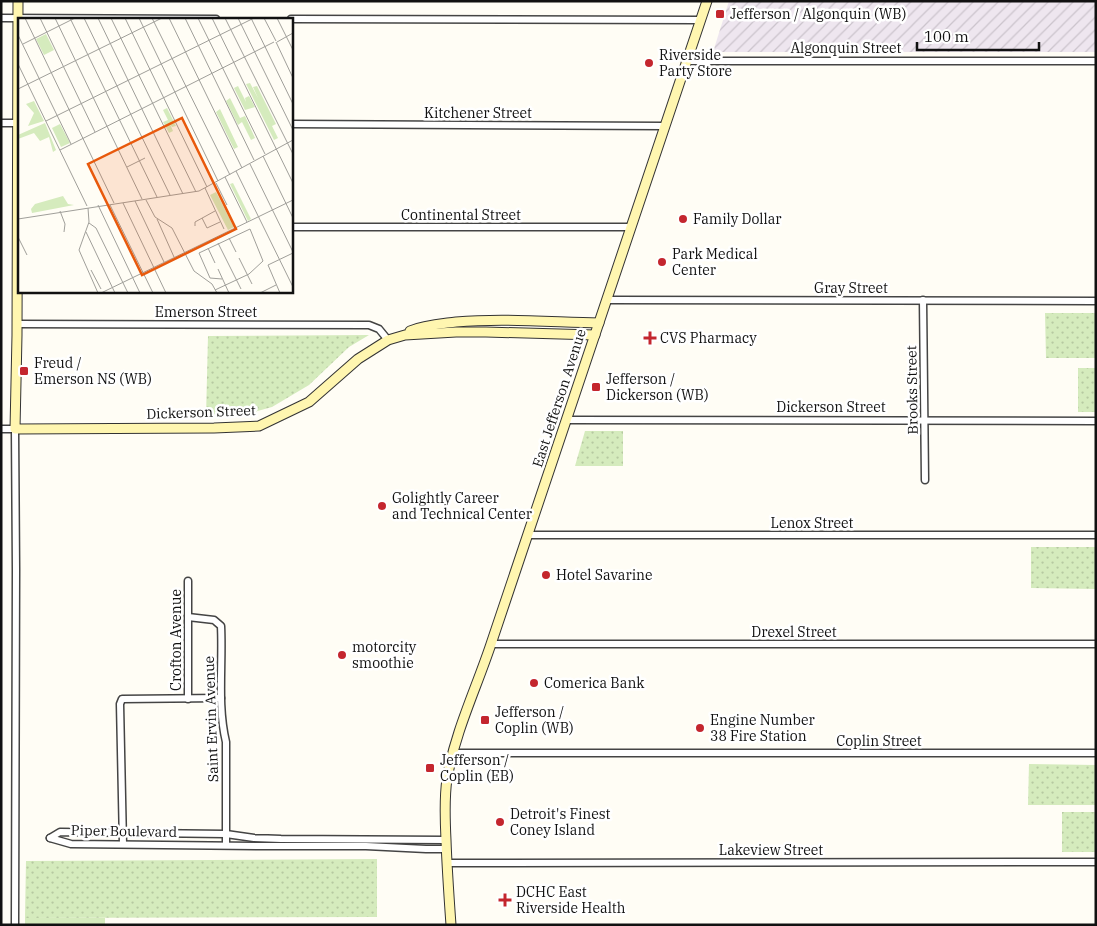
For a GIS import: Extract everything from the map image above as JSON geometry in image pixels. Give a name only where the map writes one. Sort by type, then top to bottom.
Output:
[{"type":"street","points":[[14,925],[18,1]]},
{"type":"street","name":"East Jefferson Avenue","points":[[451,925],[445,797],[453,753],[707,1]]},
{"type":"street","points":[[1,18],[18,18]]},
{"type":"street","points":[[292,19],[701,20]]},
{"type":"street","name":"Algonquin Street","points":[[687,61],[1096,61]]},
{"type":"street","points":[[1,123],[18,123]]},
{"type":"street","name":"Kitchener Street","points":[[292,124],[665,126]]},
{"type":"street","name":"Continental Street","points":[[292,227],[631,228]]},
{"type":"street","name":"Gray Street","points":[[607,300],[1096,301]]},
{"type":"street","name":"Brooks Street","points":[[923,300],[925,480]]},
{"type":"street","name":"Dickerson Street","points":[[405,335],[411,330],[421,327],[482,320],[599,323]]},
{"type":"street","name":"Emerson Street","points":[[17,324],[369,325],[379,329],[388,340]]},
{"type":"street","name":"Dickerson Street","points":[[1,429],[258,426],[309,402],[358,359],[388,340],[405,335],[486,332],[595,335]]},
{"type":"street","name":"Dickerson Street","points":[[566,420],[1096,421]]},
{"type":"street","name":"Lenox Street","points":[[528,535],[1096,535]]},
{"type":"street","name":"Crofton Avenue","points":[[188,581],[188,698]]},
{"type":"street","name":"Saint Ervin Avenue","points":[[188,617],[214,620],[221,626],[220,698],[226,742],[226,845]]},
{"type":"street","name":"Drexel Street","points":[[491,644],[1096,644]]},
{"type":"street","points":[[123,844],[120,704],[122,699],[220,698]]},
{"type":"street","name":"Coplin Street","points":[[453,753],[1096,754]]},
{"type":"street","name":"Piper Boulevard","points":[[60,832],[226,834],[254,838],[446,845],[426,849],[366,846],[71,844],[50,838],[60,832]]},
{"type":"street","name":"Lakeview Street","points":[[447,863],[1096,862]]},
{"type":"shaded area","points":[[729,1],[1096,1],[1096,52],[713,52]]},
{"type":"green space","points":[[1045,313],[1096,313],[1096,358],[1046,358]]},
{"type":"green space","points":[[369,335],[349,347],[309,385],[272,407],[239,416],[206,417],[208,336]]},
{"type":"green space","points":[[1078,368],[1096,368],[1096,412],[1078,412]]},
{"type":"green space","points":[[585,431],[623,431],[623,466],[575,466]]},
{"type":"green space","points":[[1031,547],[1096,547],[1096,589],[1031,588]]},
{"type":"green space","points":[[1029,764],[1096,765],[1096,805],[1028,805]]},
{"type":"green space","points":[[1062,812],[1096,812],[1096,852],[1062,852]]},
{"type":"green space","points":[[377,859],[377,917],[25,918],[26,861]]},
{"type":"green space","points":[[25,918],[105,918],[105,925],[25,925]]},
{"type":"place","name":"Jefferson / Algonquin (WB)","points":[[720,14]]},
{"type":"place","name":"Riverside Party Store","points":[[649,63]]},
{"type":"place","name":"Family Dollar","points":[[683,219]]},
{"type":"place","name":"Park Medical Center","points":[[662,262]]},
{"type":"place","name":"CVS Pharmacy","points":[[650,338]]},
{"type":"place","name":"Freud / Emerson NS (WB)","points":[[24,371]]},
{"type":"place","name":"Jefferson / Dickerson (WB)","points":[[596,387]]},
{"type":"place","name":"Golightly Career and Technical Center","points":[[382,506]]},
{"type":"place","name":"Hotel Savarine","points":[[546,575]]},
{"type":"place","name":"motorcity smoothie","points":[[342,655]]},
{"type":"place","name":"Comerica Bank","points":[[534,683]]},
{"type":"place","name":"Jefferson / Coplin (WB)","points":[[485,720]]},
{"type":"place","name":"Engine Number 38 Fire Station","points":[[700,728]]},
{"type":"place","name":"Jefferson / Coplin (EB)","points":[[430,768]]},
{"type":"place","name":"Detroit's Finest Coney Island","points":[[500,822]]},
{"type":"place","name":"DCHC East Riverside Health","points":[[505,900]]}]
